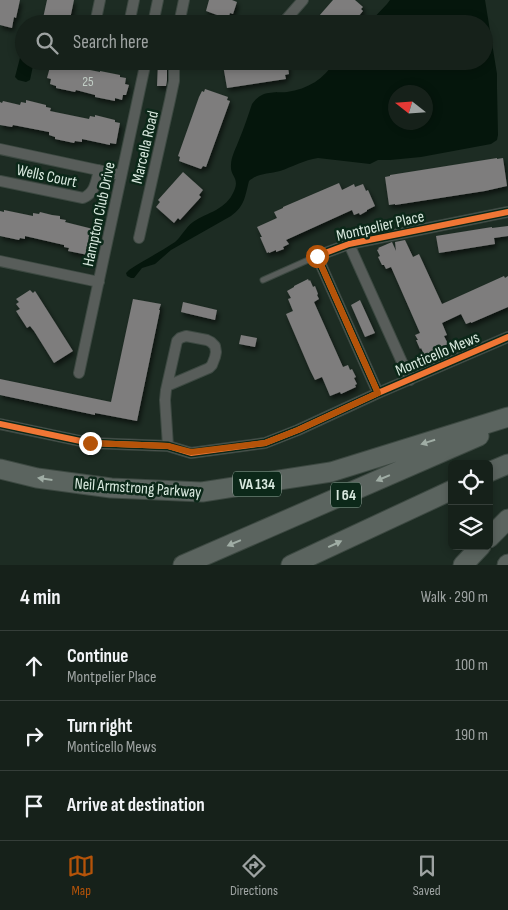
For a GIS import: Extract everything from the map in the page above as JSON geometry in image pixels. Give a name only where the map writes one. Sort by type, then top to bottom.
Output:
[{"type":"highway","name":"Neil Armstrong Parkway","points":[[0,469],[37,478],[111,488],[202,492],[330,472],[508,417]]},
{"type":"highway","name":"I 64","points":[[183,565],[508,424]]},
{"type":"highway","points":[[493,470],[508,464]]},
{"type":"highway","name":"I 64","points":[[291,565],[448,492]]},
{"type":"highway","points":[[493,534],[508,519]]},
{"type":"highway","points":[[463,565],[477,550]]},
{"type":"street","points":[[97,15],[100,0]]},
{"type":"street","points":[[131,15],[134,0]]},
{"type":"street","points":[[156,15],[158,0]]},
{"type":"street","points":[[181,15],[184,0]]},
{"type":"street","points":[[290,15],[303,0]]},
{"type":"street","name":"Hampton Club Drive","points":[[79,373],[144,70]]},
{"type":"street","name":"Marcella Road","points":[[139,238],[174,81],[174,70]]},
{"type":"street","name":"Wells Court","points":[[0,149],[121,175]]},
{"type":"street","name":"Wells Court","points":[[0,181],[83,198],[88,196],[94,188],[99,170]]},
{"type":"street","name":"Montpelier Place","points":[[317,256],[349,244],[508,212]]},
{"type":"street","points":[[349,244],[410,380]]},
{"type":"street","points":[[317,256],[378,393]]},
{"type":"street","points":[[0,261],[98,282]]},
{"type":"street","points":[[167,386],[209,368],[214,361],[215,346],[207,340],[186,336],[176,341],[164,400],[168,446]]},
{"type":"street","name":"Monticello Mews","points":[[0,424],[90,443],[168,446],[191,452],[265,443],[508,337]]},
{"type":"lane","points":[[264,280],[317,256]]},
{"type":"shaded area","points":[[390,0],[485,0],[487,15],[377,15]]},
{"type":"shaded area","points":[[493,49],[497,74],[497,140],[491,144],[421,157],[378,160],[370,164],[318,158],[280,171],[256,176],[249,181],[242,204],[231,216],[171,250],[155,264],[142,268],[134,278],[127,276],[126,273],[129,270],[175,242],[193,222],[221,207],[231,197],[236,183],[231,169],[231,162],[252,104],[264,94],[295,91],[309,86],[328,70],[493,70]]},
{"type":"shaded area","points":[[17,70],[32,70],[30,80],[26,82],[15,77]]},
{"type":"building","points":[[0,0],[20,0],[12,28],[0,25]]},
{"type":"building","points":[[47,0],[74,0],[71,15],[44,15]]},
{"type":"building","points":[[209,0],[232,0],[237,2],[233,14],[217,15],[206,11]]},
{"type":"building","points":[[333,0],[355,0],[363,7],[361,9],[363,11],[360,15],[320,15]]},
{"type":"building","points":[[49,70],[90,70],[120,75],[120,77],[126,78],[125,84],[129,85],[126,95],[123,95],[122,100],[115,98],[115,101],[95,97],[95,95],[76,90],[75,92],[56,88],[56,86],[50,84],[51,79],[47,78]]},
{"type":"building","points":[[158,70],[167,70],[166,86],[157,86]]},
{"type":"building","points":[[224,70],[288,70],[289,74],[285,75],[286,79],[227,88]]},
{"type":"building","points":[[205,89],[228,97],[227,100],[230,101],[206,167],[203,166],[201,169],[179,161],[180,157],[178,156],[199,97]]},
{"type":"building","points":[[26,100],[46,105],[46,107],[51,108],[50,111],[89,119],[90,116],[95,117],[95,115],[115,120],[115,122],[120,123],[116,144],[110,143],[110,145],[82,139],[82,142],[75,141],[74,143],[55,139],[55,137],[49,135],[49,132],[13,125],[12,127],[0,125],[0,102],[20,105],[21,102],[26,103]]},
{"type":"building","points":[[503,158],[507,186],[389,205],[385,177]]},
{"type":"building","points":[[183,172],[203,190],[199,195],[201,197],[180,220],[178,218],[174,223],[156,207],[160,202],[158,200]]},
{"type":"building","points":[[339,183],[342,190],[354,184],[355,187],[363,184],[366,191],[368,190],[375,206],[360,215],[359,213],[354,215],[352,210],[286,240],[289,244],[283,247],[284,249],[267,253],[257,227],[277,218],[274,212],[283,207]]},
{"type":"building","points":[[4,210],[33,216],[33,213],[39,214],[40,212],[60,216],[60,219],[66,220],[65,222],[93,229],[93,231],[99,232],[94,254],[88,253],[88,255],[68,251],[69,248],[64,247],[64,245],[25,236],[25,239],[20,238],[19,240],[0,236],[0,211],[4,212]]},
{"type":"building","points":[[508,226],[508,236],[494,238],[495,244],[439,253],[436,236]]},
{"type":"building","points":[[405,240],[413,257],[419,254],[442,304],[504,276],[505,278],[508,276],[508,307],[471,323],[466,324],[461,314],[442,323],[447,335],[444,336],[448,344],[440,347],[441,349],[426,355],[424,354],[415,335],[420,333],[391,267],[386,269],[378,257],[380,256],[378,248],[392,242],[396,251],[395,242]]},
{"type":"building","points":[[308,279],[313,287],[315,286],[319,299],[314,302],[343,367],[348,365],[356,377],[354,378],[357,384],[355,385],[356,387],[341,394],[340,392],[330,396],[322,377],[315,380],[286,314],[293,311],[288,299],[291,298],[287,291]]},
{"type":"building","points":[[30,290],[33,293],[35,291],[73,351],[54,363],[34,331],[30,326],[27,328],[16,311],[20,309],[16,304],[19,302],[16,299]]},
{"type":"building","points":[[133,299],[161,304],[137,421],[95,413],[95,415],[0,395],[0,379],[111,402]]},
{"type":"building","points":[[360,300],[375,333],[365,337],[351,305]]},
{"type":"building","points":[[183,302],[217,310],[215,320],[181,312]]},
{"type":"building","points":[[241,335],[257,338],[255,347],[239,344]]},
{"type":"cycle path","points":[[378,393],[317,256],[349,244],[508,212]]},
{"type":"cycle path","points":[[0,424],[90,443],[168,446],[191,453],[265,443],[508,337]]},
{"type":"route","points":[[90,443],[168,446],[191,452],[265,443],[378,393],[317,256]]}]
